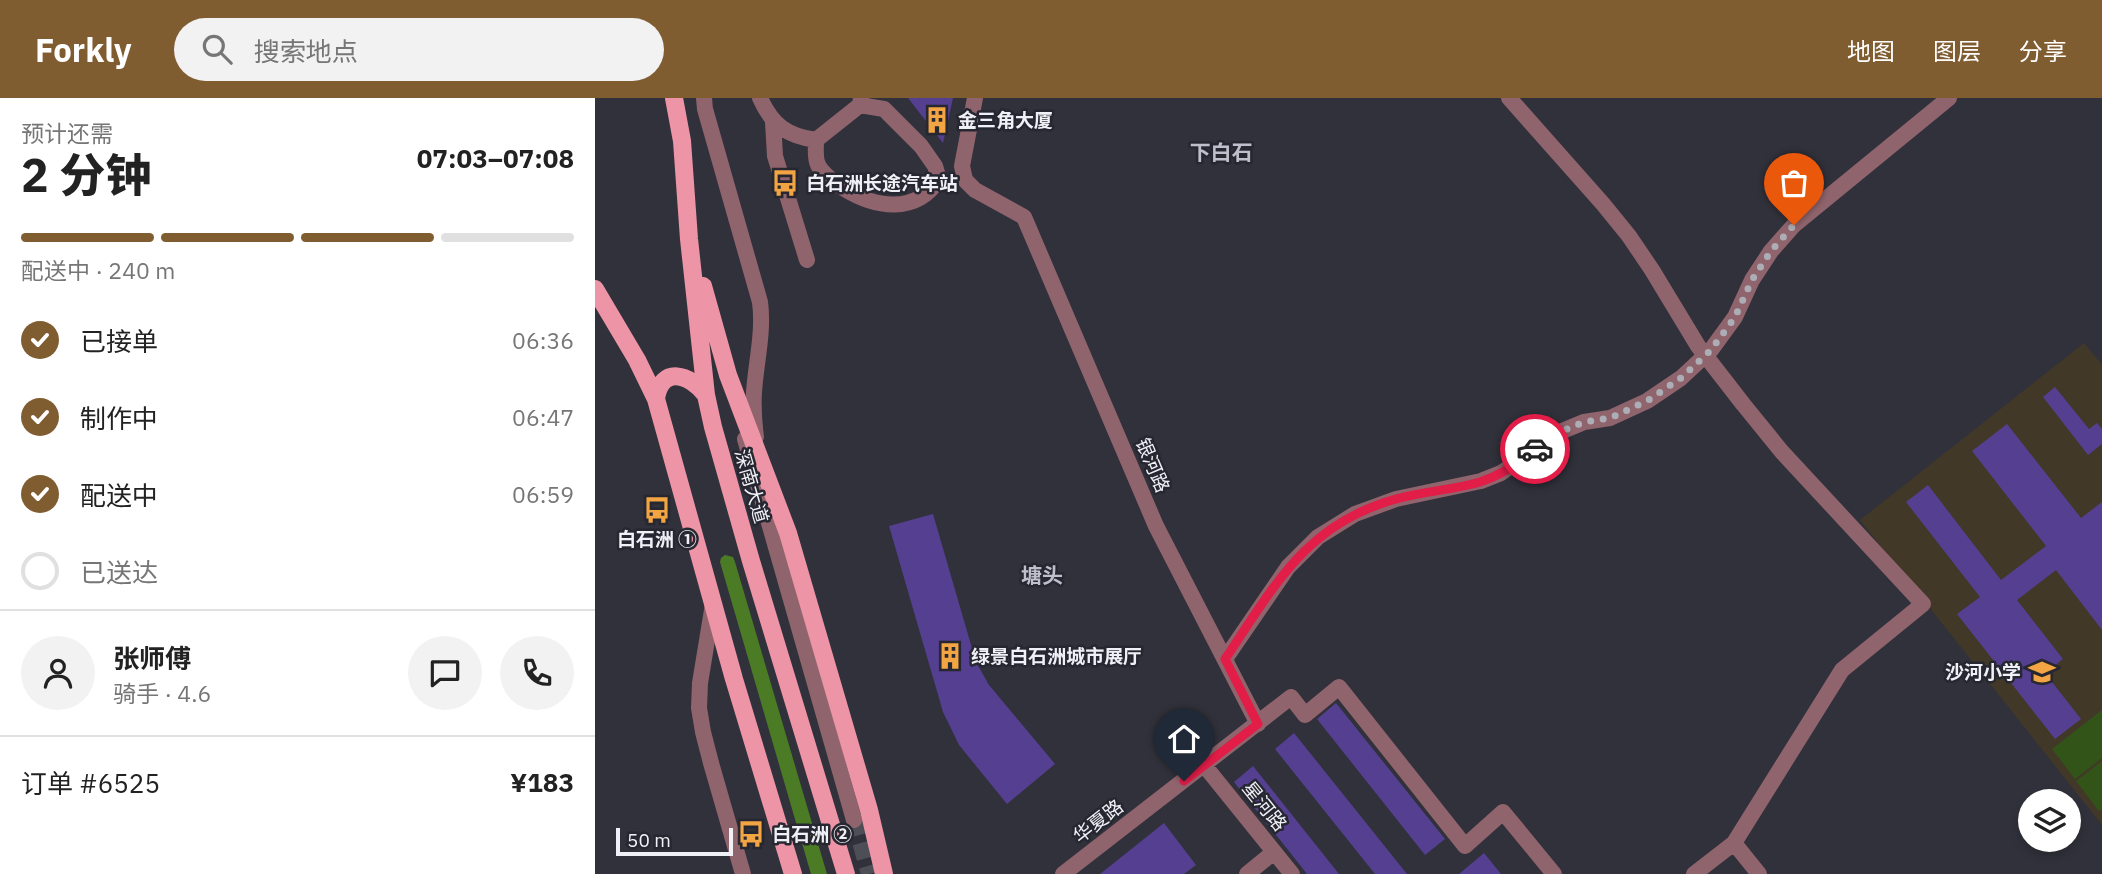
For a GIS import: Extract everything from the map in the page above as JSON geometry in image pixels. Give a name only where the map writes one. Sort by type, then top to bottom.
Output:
[{"type":"main road","name":"深南大道","points":[[674,98],[682,141],[689,239],[706,395],[713,427],[846,874]]},
{"type":"main road","points":[[689,239],[728,375],[788,533],[869,810],[884,874]]},
{"type":"main road","points":[[595,289],[637,360],[656,399],[793,874]]},
{"type":"main road","points":[[656,399],[660,386],[666,380],[679,376],[693,381],[706,395]]},
{"type":"street","points":[[704,98],[760,302],[762,324],[753,408],[760,461]]},
{"type":"street","points":[[760,98],[773,122],[775,156],[807,260]]},
{"type":"street","name":"银河路","points":[[975,98],[962,166],[965,180],[975,190],[1024,217],[1156,526],[1258,724]]},
{"type":"street","points":[[1509,98],[1629,236],[1706,355],[1782,452],[1923,604],[1842,670],[1734,843],[1694,874]]},
{"type":"street","points":[[1225,659],[1288,568],[1318,537],[1337,525],[1355,514],[1396,499],[1481,481],[1501,473],[1560,432],[1584,422],[1610,418],[1647,401],[1681,378],[1706,355],[1735,317],[1752,280],[1771,251],[1794,225],[1949,98]]},
{"type":"street","points":[[773,122],[796,137],[816,140],[860,102],[884,109],[922,146],[935,166],[939,179],[931,191],[907,204],[886,205],[856,197],[831,180],[817,163],[816,140]]},
{"type":"street","points":[[728,375],[767,522],[854,820]]},
{"type":"street","points":[[713,602],[700,683],[699,708],[711,763],[743,874]]},
{"type":"street","name":"华夏路","points":[[1063,874],[1291,697],[1305,715],[1339,687],[1465,846],[1503,812],[1555,874]]},
{"type":"street","name":"星河路","points":[[1204,765],[1292,874]]},
{"type":"street","points":[[1734,843],[1759,874]]},
{"type":"street","points":[[1247,874],[1274,852]]},
{"type":"shaded area","name":"沙河小学","points":[[2084,343],[2102,365],[2102,825],[2081,799],[2081,789],[2073,789],[1860,520]]},
{"type":"green space","points":[[725,555],[733,557],[735,562],[827,874],[811,874],[720,562]]},
{"type":"green space","points":[[2102,710],[2102,758],[2075,779],[2052,749]]},
{"type":"green space","points":[[2102,761],[2102,809],[2099,811],[2076,781]]},
{"type":"building","name":"金三角大厦","points":[[908,98],[953,98],[943,143]]},
{"type":"building","points":[[2055,387],[2089,429],[2097,423],[2102,429],[2102,444],[2088,455],[2043,397]]},
{"type":"building","points":[[2007,424],[2081,518],[2102,502],[2102,630],[2056,570],[2017,600],[2063,659],[2045,673],[2081,719],[2055,739],[1957,614],[1980,597],[1906,502],[1928,485],[2001,580],[2046,546],[1972,451]]},
{"type":"building","name":"绿景白石洲城市展厅","points":[[933,514],[976,662],[989,685],[1055,764],[1007,804],[959,745],[943,712],[889,526]]},
{"type":"building","points":[[1336,703],[1445,839],[1425,855],[1317,719]]},
{"type":"building","points":[[1294,733],[1407,874],[1375,874],[1275,749]]},
{"type":"building","points":[[1253,766],[1339,874],[1307,874],[1234,782]]},
{"type":"building","points":[[1164,823],[1196,865],[1184,874],[1100,874]]},
{"type":"building","points":[[1484,853],[1501,874],[1459,874]]},
{"type":"tunnel","points":[[854,820],[869,874]]},
{"type":"way so far","points":[[1535,449],[1560,432],[1584,422],[1610,418],[1647,401],[1681,378],[1711,350],[1735,317],[1752,280],[1771,251],[1794,225]]},
{"type":"place","name":"金三角大厦","points":[[937,120]]},
{"type":"place","name":"白石洲长途汽车站","points":[[785,183]]},
{"type":"place","name":"白石洲 ①","points":[[657,510]]},
{"type":"place","name":"绿景白石洲城市展厅","points":[[950,656]]},
{"type":"place","name":"沙河小学","points":[[2042,672]]},
{"type":"place","name":"白石洲 ②","points":[[751,834]]},
{"type":"district","name":"下白石","points":[[1221,153]]},
{"type":"district","name":"塘头","points":[[1042,576]]},
{"type":"route","points":[[1184,781],[1258,724],[1225,659],[1288,568],[1318,537],[1355,514],[1396,499],[1481,481],[1501,473],[1535,449]]}]
